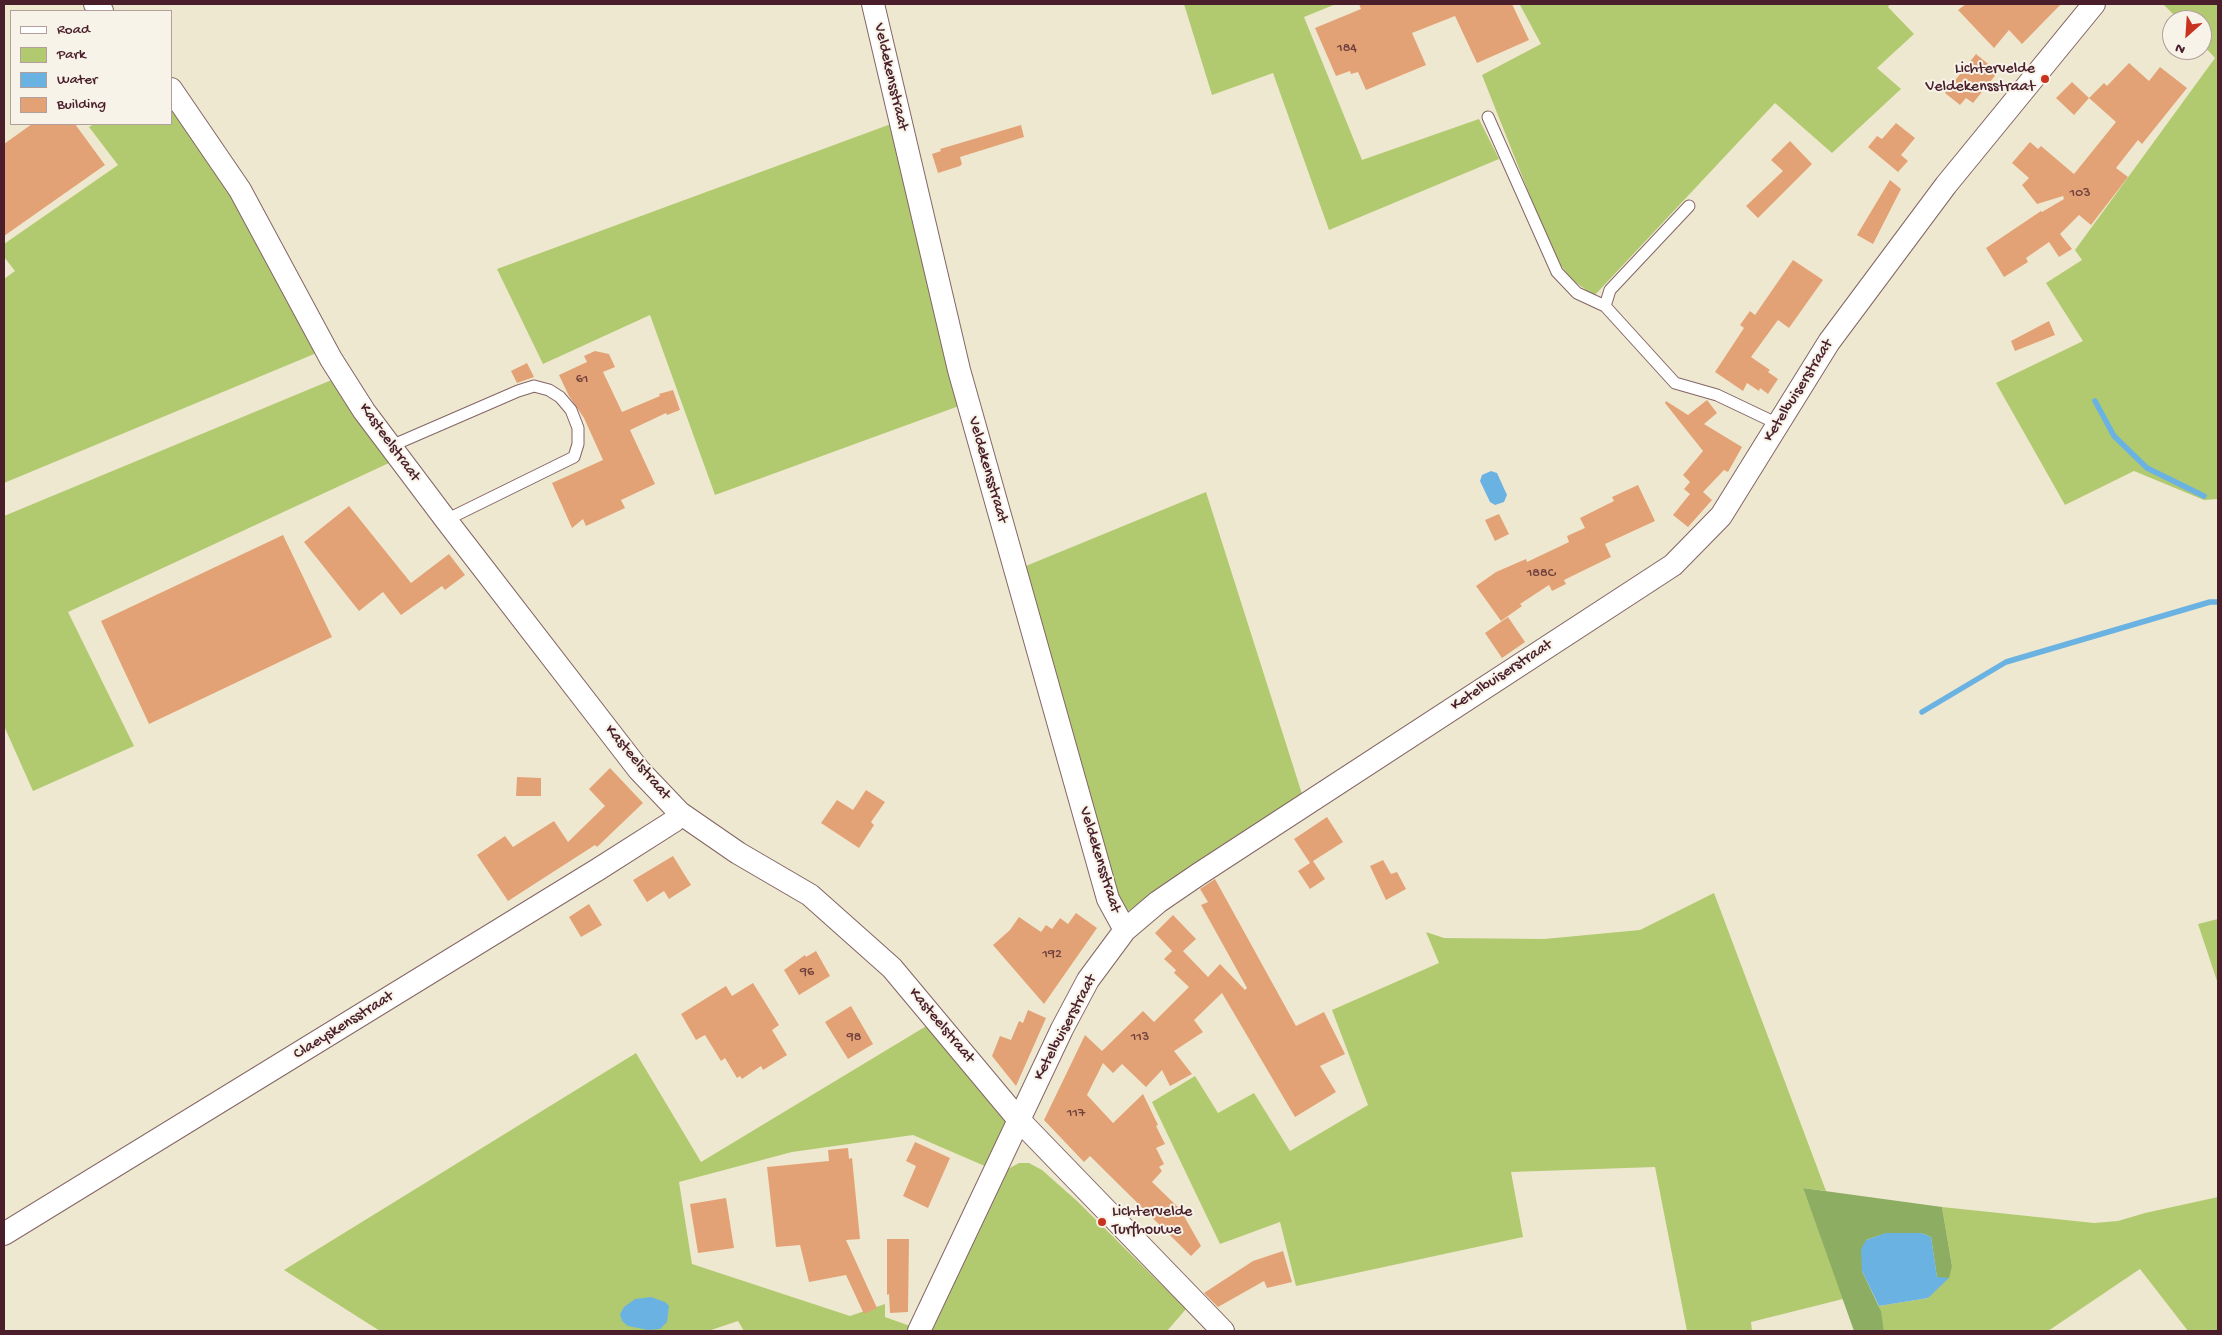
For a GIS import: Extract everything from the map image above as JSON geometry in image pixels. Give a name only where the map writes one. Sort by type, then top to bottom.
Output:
[{"type":"street","name":"Veldekensstraat","points":[[873,4],[959,370],[1108,899],[1125,930]]},
{"type":"street","name":"Ketelbuiserstraat","points":[[919,1331],[1062,1029],[1088,980],[1125,930],[1158,902],[1199,874],[1673,565],[1721,516],[1829,342],[1946,185],[2094,4]]},
{"type":"street","name":"Kasteelstraat","points":[[172,90],[240,190],[331,359],[364,411],[640,770],[680,813],[738,853],[810,895],[892,968],[1019,1120],[1223,1331]]},
{"type":"street","name":"Claeyskensstraat","points":[[4,1234],[597,870],[674,821],[680,813]]},
{"type":"lane","points":[[1488,117],[1558,272],[1577,294],[1605,306],[1675,382],[1717,395],[1778,424]]},
{"type":"lane","points":[[1605,306],[1610,290],[1689,206]]},
{"type":"lane","points":[[392,448],[398,443],[518,391],[534,386],[549,390],[560,397],[571,410],[578,428],[578,444],[574,457],[446,520]]},
{"type":"green space","points":[[1184,4],[1336,4],[1304,17],[1362,160],[1479,119],[1499,159],[1329,230],[1273,73],[1212,95]]},
{"type":"green space","points":[[1890,4],[1888,7],[1914,34],[1877,68],[1901,89],[1832,153],[1775,103],[1594,296],[1570,278],[1553,254],[1482,75],[1541,44],[1520,5]]},
{"type":"green space","points":[[2163,4],[2218,4],[2218,499],[2204,500],[2134,471],[2065,505],[1996,383],[2083,341],[2046,283],[2082,260],[2075,250],[2215,58],[2212,55],[2212,10],[2169,10]]},
{"type":"green space","points":[[172,105],[234,196],[319,352],[4,483],[4,279],[15,271],[4,257],[4,244],[118,165],[89,127],[92,125],[172,125]]},
{"type":"green space","points":[[891,124],[959,406],[715,495],[650,315],[543,364],[497,269]]},
{"type":"green space","points":[[334,379],[389,463],[68,612],[134,746],[33,791],[4,726],[4,516]]},
{"type":"green space","points":[[1206,492],[1302,794],[1128,911],[1118,900],[1021,568]]},
{"type":"green space","points":[[1714,893],[1826,1191],[1803,1188],[1843,1299],[1751,1322],[1752,1331],[1687,1331],[1655,1167],[1511,1172],[1523,1237],[1296,1286],[1280,1222],[1220,1244],[1152,1102],[1195,1076],[1218,1113],[1254,1093],[1290,1151],[1368,1105],[1332,1010],[1439,963],[1426,932],[1444,938],[1544,939],[1640,930]]},
{"type":"green space","points":[[2218,919],[2218,984],[2198,924]]},
{"type":"green space","points":[[928,1025],[1011,1121],[987,1167],[913,1135],[792,1152],[679,1182],[692,1264],[850,1316],[885,1304],[885,1317],[913,1327],[911,1331],[744,1331],[738,1321],[708,1331],[380,1331],[284,1270],[636,1053],[701,1162]]},
{"type":"green space","points":[[1019,1163],[1029,1163],[1042,1170],[1077,1201],[1186,1309],[1167,1331],[930,1331],[1008,1169]]},
{"type":"green space","points":[[1803,1188],[1942,1207],[1952,1266],[1949,1278],[1937,1278],[1931,1237],[1921,1233],[1887,1233],[1866,1240],[1862,1271],[1881,1311],[1884,1331],[1854,1331]]},
{"type":"green space","points":[[2218,1197],[2218,1331],[2188,1331],[2140,1269],[2048,1331],[1884,1331],[1879,1306],[1928,1298],[1952,1266],[1942,1207],[2094,1223],[2118,1221]]},
{"type":"water","points":[[1491,471],[1497,473],[1507,495],[1504,502],[1495,505],[1490,502],[1480,481],[1482,475]]},
{"type":"water","points":[[1886,1233],[1921,1233],[1931,1237],[1937,1277],[1949,1278],[1928,1298],[1879,1306],[1862,1271],[1861,1249],[1866,1240]]},
{"type":"water","points":[[651,1297],[665,1302],[669,1306],[667,1322],[660,1329],[648,1330],[628,1326],[622,1321],[620,1314],[624,1307],[635,1299]]},
{"type":"building","points":[[1359,4],[1512,4],[1529,40],[1477,63],[1455,16],[1412,33],[1426,65],[1366,90],[1358,72],[1351,74],[1350,71],[1336,76],[1315,28],[1361,9]]},
{"type":"building","points":[[1966,4],[2061,4],[2022,44],[2009,30],[1994,48],[1958,10]]},
{"type":"building","points":[[1976,54],[1998,72],[1973,103],[1966,98],[1960,105],[1945,93]]},
{"type":"building","points":[[2129,63],[2149,81],[2160,67],[2187,88],[2142,144],[2138,140],[2116,168],[2128,177],[2091,225],[2079,215],[2060,234],[2072,249],[2059,257],[2049,242],[2026,258],[2028,262],[2004,277],[1986,248],[2041,211],[2064,199],[2063,196],[2037,204],[2022,185],[2029,178],[2012,163],[2030,142],[2038,149],[2041,146],[2074,174],[2116,122],[2089,98],[2104,83],[2107,86]]},
{"type":"building","points":[[2072,82],[2089,98],[2074,115],[2056,98]]},
{"type":"building","points":[[1896,123],[1915,138],[1901,155],[1908,161],[1898,172],[1868,147],[1877,136],[1882,139]]},
{"type":"building","points":[[31,125],[76,125],[105,165],[4,236],[4,144]]},
{"type":"building","points":[[1021,125],[1024,137],[960,157],[962,164],[960,166],[938,173],[932,154],[941,151],[940,149]]},
{"type":"building","points":[[1790,141],[1812,164],[1758,218],[1746,206],[1783,171],[1771,160]]},
{"type":"building","points":[[1890,180],[1901,189],[1873,244],[1857,235]]},
{"type":"building","points":[[1793,260],[1823,280],[1789,328],[1778,320],[1751,357],[1770,370],[1768,372],[1778,379],[1768,394],[1760,388],[1759,391],[1747,383],[1743,391],[1715,372],[1744,328],[1740,325],[1750,311],[1755,315]]},
{"type":"building","points":[[2049,321],[2055,335],[2015,351],[2011,341]]},
{"type":"building","points":[[595,351],[609,354],[615,367],[603,372],[622,412],[660,396],[659,394],[673,390],[680,410],[667,415],[666,413],[630,430],[655,484],[621,500],[625,508],[586,526],[583,519],[572,528],[552,483],[603,460],[584,418],[569,396],[559,375],[587,362],[584,356]]},
{"type":"building","points":[[527,363],[534,377],[517,383],[511,371]]},
{"type":"building","points":[[1707,400],[1717,413],[1704,424],[1742,447],[1728,472],[1724,470],[1703,492],[1712,500],[1688,527],[1673,515],[1690,494],[1684,489],[1690,482],[1683,475],[1703,451],[1665,403],[1666,401],[1688,415]]},
{"type":"building","points":[[1638,485],[1655,521],[1605,544],[1611,557],[1564,580],[1566,584],[1552,591],[1549,585],[1520,604],[1522,606],[1501,621],[1476,586],[1496,572],[1526,559],[1527,562],[1569,542],[1567,536],[1585,528],[1580,518],[1614,501],[1612,497]]},
{"type":"building","points":[[349,506],[411,583],[449,554],[465,575],[445,590],[442,586],[401,615],[383,592],[359,611],[304,542]]},
{"type":"building","points":[[1499,514],[1509,534],[1495,541],[1485,520]]},
{"type":"building","points":[[283,535],[332,637],[149,724],[101,621]]},
{"type":"building","points":[[1508,617],[1525,642],[1502,658],[1485,633]]},
{"type":"building","points":[[610,768],[643,803],[597,847],[595,845],[508,901],[477,855],[505,836],[513,847],[554,821],[568,842],[605,806],[589,789]]},
{"type":"building","points":[[517,777],[541,778],[541,796],[516,796]]},
{"type":"building","points":[[866,790],[885,802],[871,822],[874,825],[859,848],[821,823],[837,800],[853,810]]},
{"type":"building","points":[[1327,817],[1343,842],[1313,861],[1325,879],[1310,889],[1298,871],[1310,863],[1294,839]]},
{"type":"building","points":[[673,856],[691,885],[669,899],[664,891],[647,902],[633,880]]},
{"type":"building","points":[[1383,860],[1391,874],[1397,872],[1406,889],[1386,900],[1370,866]]},
{"type":"building","points":[[1215,879],[1296,1026],[1324,1012],[1345,1054],[1320,1066],[1336,1092],[1295,1117],[1222,993],[1194,1020],[1203,1032],[1174,1051],[1192,1074],[1170,1086],[1162,1070],[1146,1087],[1122,1064],[1113,1073],[1103,1063],[1087,1095],[1113,1123],[1143,1094],[1165,1144],[1156,1148],[1164,1164],[1159,1167],[1162,1171],[1152,1182],[1180,1209],[1201,1246],[1191,1256],[1090,1156],[1084,1162],[1044,1120],[1085,1035],[1102,1051],[1143,1011],[1154,1022],[1189,987],[1174,973],[1176,970],[1164,959],[1172,951],[1155,933],[1173,915],[1196,939],[1183,951],[1208,977],[1220,964],[1245,990],[1247,988],[1201,905],[1208,902],[1200,889]]},
{"type":"building","points":[[589,904],[602,925],[581,937],[569,917]]},
{"type":"building","points":[[1076,913],[1097,928],[1044,1004],[993,945],[1010,930],[1019,917],[1041,932],[1046,925],[1052,929],[1060,918],[1068,924]]},
{"type":"building","points":[[816,951],[830,976],[799,995],[784,970],[805,955],[806,957]]},
{"type":"building","points":[[753,983],[779,1025],[772,1030],[787,1055],[763,1070],[761,1066],[742,1079],[740,1076],[737,1078],[725,1058],[721,1061],[705,1035],[696,1040],[681,1014],[726,986],[732,996]]},
{"type":"building","points":[[851,1006],[873,1044],[848,1059],[825,1022]]},
{"type":"building","points":[[1028,1010],[1046,1018],[1016,1086],[992,1056],[1000,1036],[1011,1040],[1019,1021],[1023,1023]]},
{"type":"building","points":[[915,1142],[950,1158],[928,1208],[903,1196],[916,1166],[906,1161]]},
{"type":"building","points":[[848,1148],[849,1159],[852,1158],[860,1239],[846,1240],[877,1308],[864,1314],[846,1275],[809,1282],[800,1245],[776,1247],[767,1167],[829,1161],[828,1150]]},
{"type":"building","points":[[726,1198],[734,1248],[698,1253],[690,1204]]},
{"type":"building","points":[[887,1239],[909,1239],[908,1312],[890,1313],[889,1294],[887,1295]]},
{"type":"building","points":[[1283,1251],[1292,1282],[1267,1288],[1264,1281],[1218,1307],[1204,1293],[1253,1261]]},
{"type":"waterway","points":[[2095,401],[2114,436],[2147,468],[2204,496]]},
{"type":"waterway","points":[[1922,712],[2006,662],[2210,602],[2218,602]]},
{"type":"place","name":"Lichtervelde Veldekensstraat","points":[[2045,79]]},
{"type":"place","name":"Lichtervelde Turfhouwe","points":[[1102,1222]]}]
